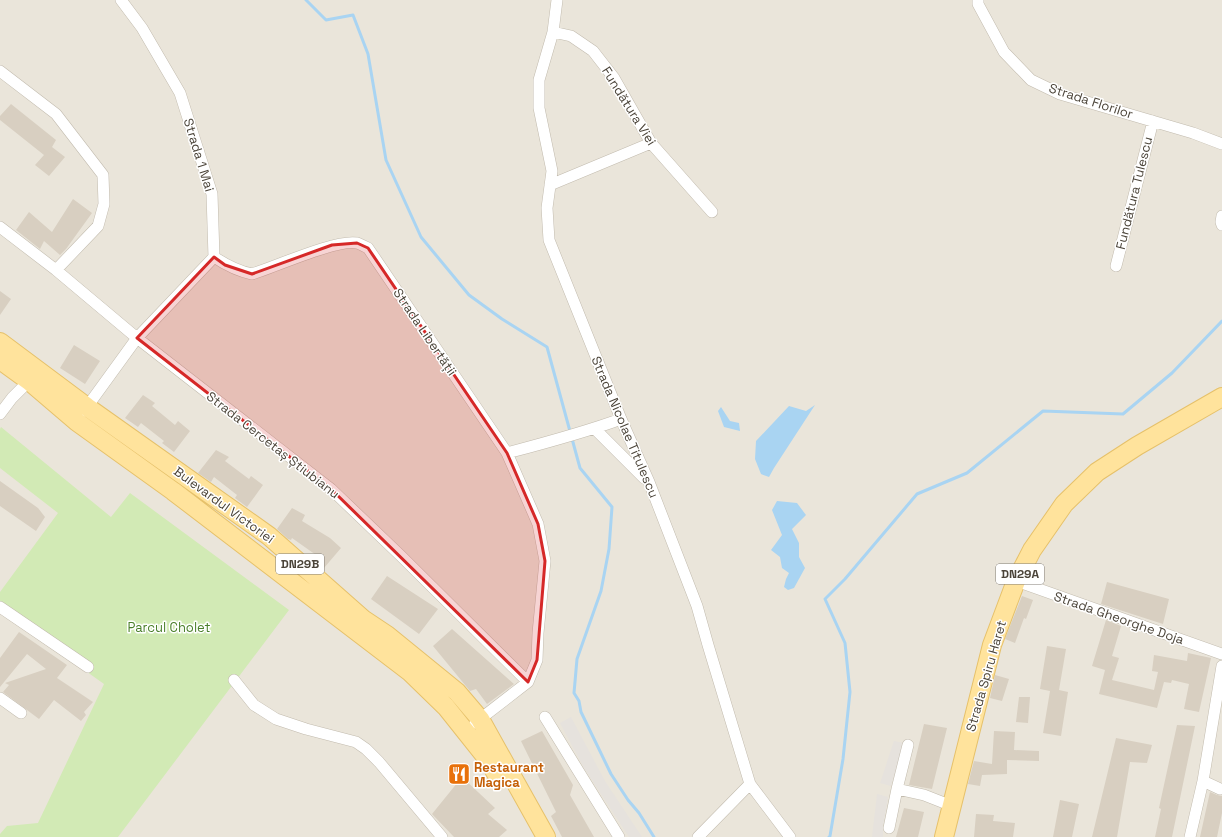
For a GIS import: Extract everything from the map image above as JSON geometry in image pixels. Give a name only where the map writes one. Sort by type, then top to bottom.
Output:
[{"type":"main road","name":"Bulevardul Victoriei","points":[[0,342],[34,376],[179,496],[410,672],[446,707],[489,761],[532,837]]},
{"type":"main road","name":"Bulevardul Victoriei","points":[[0,360],[34,376]]},
{"type":"main road","name":"Strada Spiru Haret","points":[[944,837],[992,645],[1016,581],[1032,550],[1064,504],[1097,472],[1137,446],[1222,398]]},
{"type":"main road","name":"Bulevardul Victoriei","points":[[82,415],[269,536],[363,619],[387,635],[457,692],[480,719],[546,837]]},
{"type":"street","name":"Strada 1 Mai","points":[[121,0],[142,28],[180,92],[212,194],[214,257]]},
{"type":"street","name":"Strada Nicolae Titulescu","points":[[556,0],[553,32],[539,80],[539,108],[552,171],[547,208],[549,240],[621,419],[649,482],[697,606],[750,784],[790,837]]},
{"type":"street","name":"Strada Florilor","points":[[978,0],[978,4],[1004,52],[1031,80],[1060,94],[1193,133],[1222,144]]},
{"type":"street","name":"Fundătura Viei","points":[[553,32],[571,36],[593,51],[614,78],[651,143],[712,212]]},
{"type":"street","points":[[0,71],[56,114],[103,175],[104,204],[98,226],[56,270]]},
{"type":"street","name":"Fundătura Tulescu","points":[[1116,266],[1153,121]]},
{"type":"street","points":[[550,185],[651,143]]},
{"type":"street","points":[[1222,216],[1222,225]]},
{"type":"street","name":"Strada Cercetaș Știubianu","points":[[0,227],[56,270],[137,338],[330,489],[401,556],[528,682]]},
{"type":"street","name":"Strada Libertății","points":[[214,257],[225,265],[241,272],[252,274],[332,245],[357,243],[368,248],[507,453],[538,524],[545,561],[537,660],[528,682]]},
{"type":"street","points":[[82,415],[137,338],[214,257]]},
{"type":"street","points":[[0,414],[12,398],[34,376]]},
{"type":"street","points":[[507,453],[557,441],[621,419]]},
{"type":"street","points":[[595,429],[649,482]]},
{"type":"street","name":"Strada Gheorghe Doja","points":[[1016,581],[1222,654]]},
{"type":"street","points":[[0,607],[88,667]]},
{"type":"street","points":[[1190,837],[1203,781],[1222,666]]},
{"type":"street","points":[[234,680],[254,705],[276,719],[306,729],[356,742],[366,749],[379,762],[442,837]]},
{"type":"street","points":[[465,730],[528,682]]},
{"type":"street","points":[[0,698],[21,713]]},
{"type":"street","points":[[545,717],[619,837]]},
{"type":"street","points":[[889,828],[908,745]]},
{"type":"street","points":[[1203,781],[1220,789]]},
{"type":"street","points":[[698,837],[750,784]]},
{"type":"street","points":[[897,789],[924,795],[952,806]]},
{"type":"highlighted area","points":[[357,243],[368,248],[507,453],[538,524],[545,561],[537,660],[528,682],[331,489],[137,338],[214,257],[225,265],[252,274],[332,245]]},
{"type":"shaded area","points":[[0,0],[1222,0],[1222,837],[0,837]]},
{"type":"shaded area","points":[[571,717],[605,781],[642,837],[629,837],[584,768],[560,723]]},
{"type":"shaded area","points":[[894,741],[904,743],[891,786],[880,783]]},
{"type":"shaded area","points":[[877,794],[888,797],[883,827],[883,837],[872,837]]},
{"type":"green space","name":"Parcul Cholet","points":[[1,427],[111,517],[130,493],[289,610],[118,837],[0,837],[0,834],[7,826],[38,823],[104,684],[0,610],[0,592],[58,513],[0,468]]},
{"type":"water","points":[[815,405],[769,477],[761,474],[755,459],[756,441],[789,406],[806,411]]},
{"type":"water","points":[[721,407],[730,421],[739,423],[740,431],[724,427],[718,411]]},
{"type":"water","points":[[777,501],[797,503],[806,515],[792,529],[799,543],[799,557],[805,568],[794,588],[788,590],[784,587],[789,573],[782,568],[780,557],[771,550],[782,535],[772,510]]},
{"type":"building","points":[[11,104],[56,140],[52,147],[65,157],[49,176],[35,165],[44,155],[0,120],[0,116]]},
{"type":"building","points":[[73,199],[92,213],[60,255],[44,241],[40,249],[16,230],[29,212],[52,232]]},
{"type":"building","points":[[0,291],[11,299],[0,315]]},
{"type":"building","points":[[74,345],[100,361],[85,384],[60,368]]},
{"type":"building","points":[[143,395],[155,403],[152,406],[175,425],[178,421],[190,431],[174,452],[162,443],[164,441],[141,423],[138,427],[125,418]]},
{"type":"building","points":[[216,450],[229,457],[225,461],[249,479],[251,476],[263,485],[247,507],[235,498],[237,495],[214,477],[211,482],[198,473]]},
{"type":"building","points":[[0,481],[38,508],[45,517],[36,531],[0,506]]},
{"type":"building","points":[[292,508],[305,515],[302,521],[330,538],[341,548],[324,568],[312,560],[316,555],[292,538],[291,540],[288,539],[277,529]]},
{"type":"building","points":[[387,576],[438,609],[419,634],[371,599]]},
{"type":"building","points":[[1107,582],[1169,599],[1163,624],[1101,604]]},
{"type":"building","points":[[1022,596],[1033,600],[1026,619],[1024,618],[1015,643],[1005,639]]},
{"type":"building","points":[[1106,620],[1121,626],[1112,656],[1119,658],[1112,680],[1154,690],[1158,672],[1152,671],[1154,655],[1187,661],[1188,653],[1211,658],[1199,712],[1184,709],[1189,684],[1172,680],[1171,683],[1164,682],[1157,708],[1099,694],[1105,670],[1092,666]]},
{"type":"building","points":[[452,629],[514,684],[487,704],[476,689],[470,691],[433,646]]},
{"type":"building","points":[[19,632],[67,665],[57,678],[93,702],[84,712],[86,715],[81,721],[54,700],[39,719],[3,692],[9,685],[5,683],[46,669],[27,654],[0,687],[0,658]]},
{"type":"building","points":[[1047,646],[1066,649],[1059,690],[1068,692],[1061,736],[1043,733],[1050,691],[1040,689]]},
{"type":"building","points":[[995,675],[1009,679],[1002,701],[990,698]]},
{"type":"building","points":[[1019,697],[1030,697],[1028,723],[1016,722]]},
{"type":"building","points":[[924,724],[947,728],[932,789],[909,785]]},
{"type":"building","points":[[1177,725],[1195,726],[1172,837],[1155,837],[1161,809],[1159,808]]},
{"type":"building","points":[[542,731],[573,785],[570,795],[594,837],[562,837],[551,816],[556,812],[521,741]]},
{"type":"building","points":[[994,731],[1015,732],[1014,750],[1039,751],[1039,761],[1007,760],[1007,774],[982,775],[980,786],[968,784],[974,761],[992,764]]},
{"type":"building","points":[[1116,738],[1152,745],[1147,763],[1130,762],[1117,837],[1092,837]]},
{"type":"building","points":[[462,777],[495,808],[488,814],[507,830],[499,837],[454,837],[432,814]]},
{"type":"building","points":[[1210,792],[1222,796],[1222,813],[1217,837],[1200,837]]},
{"type":"building","points":[[1060,800],[1079,804],[1072,837],[1053,837]]},
{"type":"building","points":[[904,808],[924,812],[918,837],[896,837]]},
{"type":"building","points":[[976,814],[994,815],[993,821],[1015,823],[1013,837],[974,837]]},
{"type":"waterway","points":[[306,0],[326,20],[353,15],[368,54],[386,160],[421,237],[469,295],[502,319],[547,347],[580,468],[612,507],[609,549],[601,591],[577,659],[574,693],[579,701],[581,712],[611,774],[654,837]]},
{"type":"waterway","points":[[829,837],[843,759],[850,692],[845,643],[825,599],[845,579],[917,494],[967,473],[1043,411],[1123,414],[1172,373],[1222,321]]},
{"type":"place","name":"Restaurant Magica","points":[[459,774]]}]
